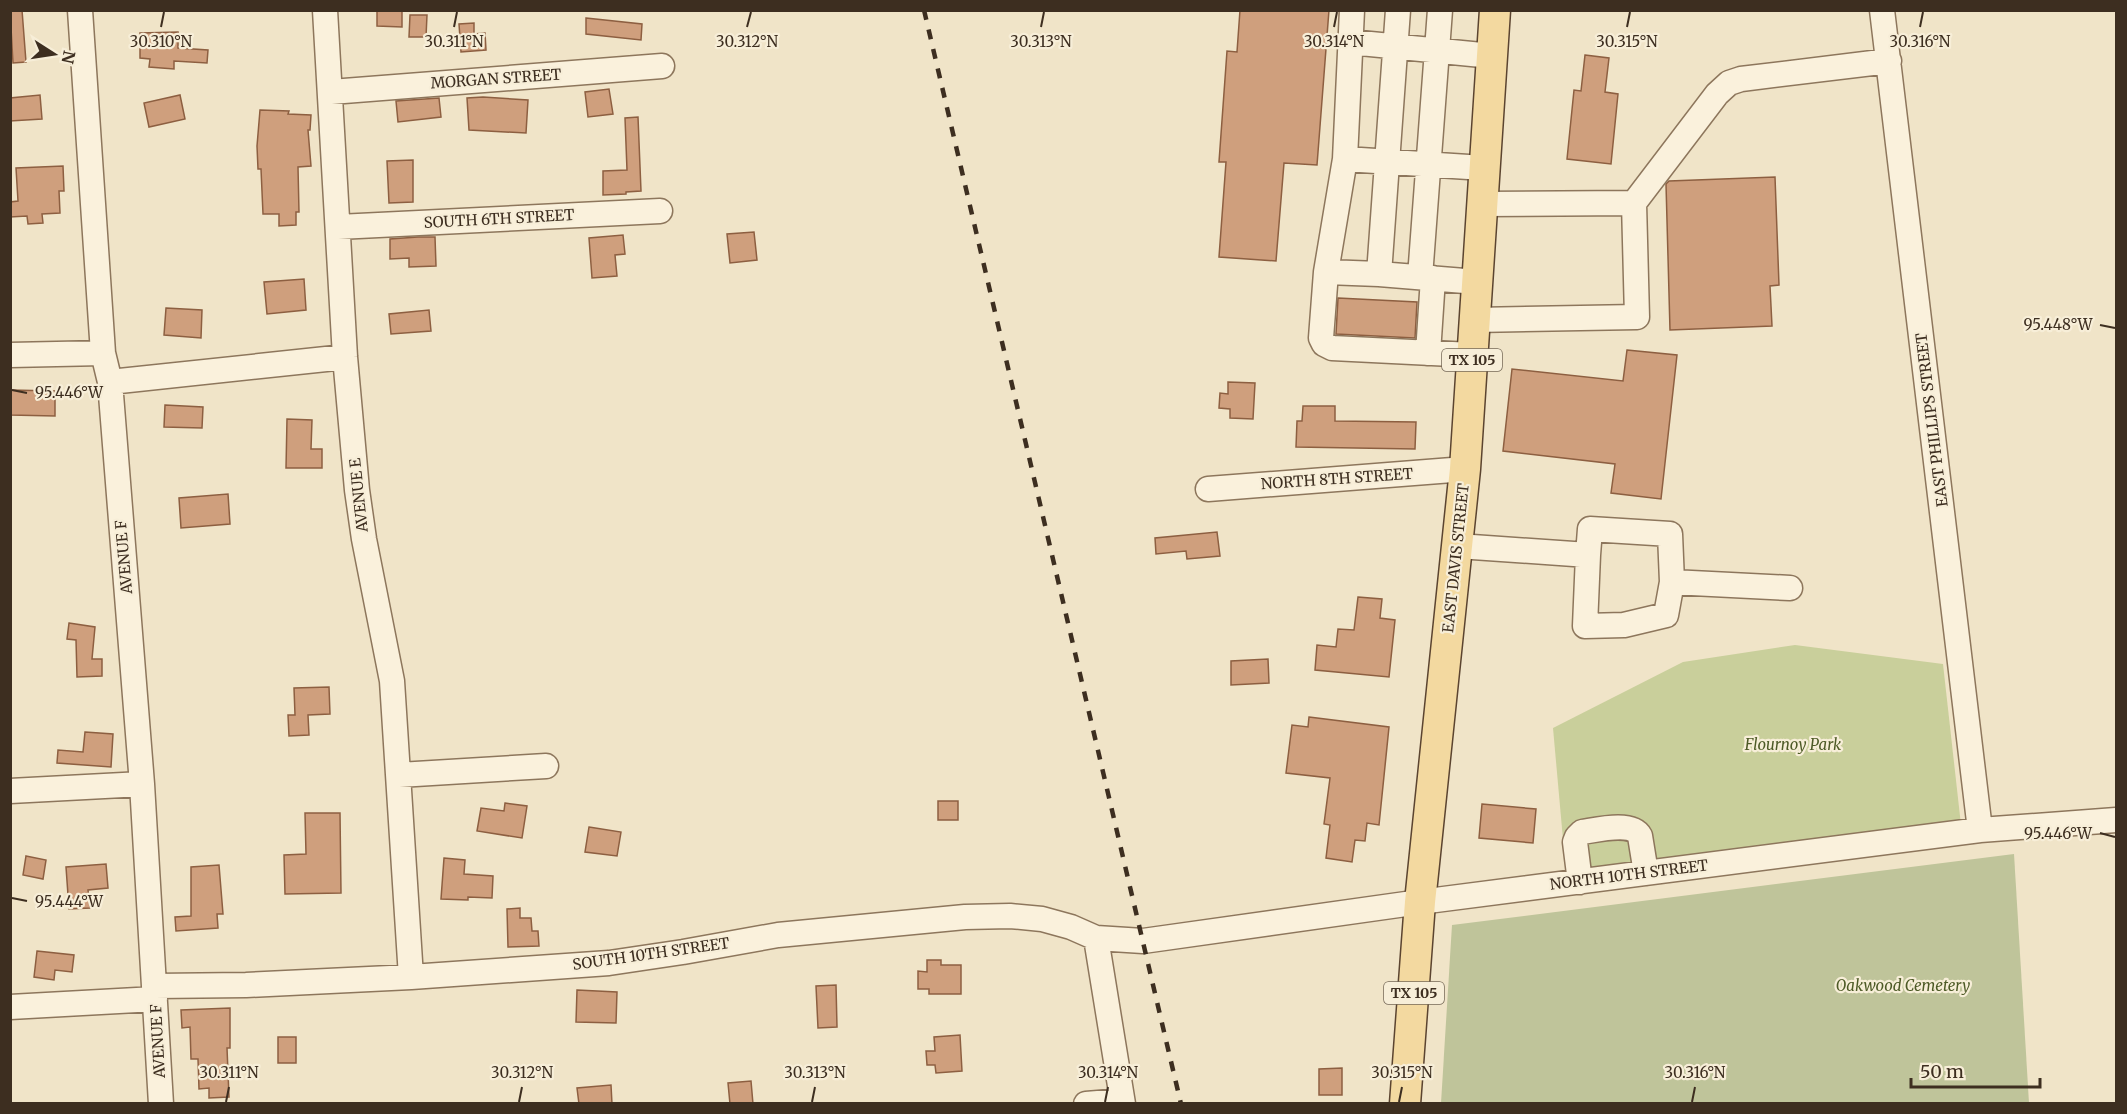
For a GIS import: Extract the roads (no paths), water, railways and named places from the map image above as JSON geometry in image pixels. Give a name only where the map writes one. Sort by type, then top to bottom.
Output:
[{"type":"main road","name":"EAST DAVIS STREET","points":[[1405,1104],[1420,902],[1465,469],[1495,10]]},
{"type":"street","name":"AVENUE F","points":[[80,10],[103,353],[110,382],[142,784],[162,1104]]},
{"type":"street","name":"AVENUE E","points":[[325,10],[345,357],[364,540],[392,681],[411,977]]},
{"type":"street","points":[[1352,10],[1345,159],[1326,273],[1320,338],[1324,344],[1332,348],[1473,355]]},
{"type":"street","points":[[1379,274],[1398,10]]},
{"type":"street","points":[[1428,353],[1426,278],[1429,164],[1440,10]]},
{"type":"street","name":"EAST PHILLIPS STREET","points":[[1882,10],[1980,830]]},
{"type":"street","points":[[1350,42],[1492,56]]},
{"type":"street","points":[[1475,320],[1637,317],[1634,203],[1717,94],[1729,83],[1741,79],[1888,61]]},
{"type":"street","name":"MORGAN STREET","points":[[331,92],[662,66]]},
{"type":"street","points":[[1345,159],[1484,168]]},
{"type":"street","points":[[1482,204],[1634,203]]},
{"type":"street","name":"SOUTH 6TH STREET","points":[[338,227],[660,211]]},
{"type":"street","points":[[1326,273],[1379,274],[1477,282]]},
{"type":"street","points":[[10,355],[103,353]]},
{"type":"street","points":[[110,382],[345,357]]},
{"type":"street","name":"NORTH 8TH STREET","points":[[1208,489],[1465,469]]},
{"type":"street","points":[[1590,529],[1670,534],[1672,582],[1666,615],[1624,625],[1585,626],[1588,555],[1590,529]]},
{"type":"street","points":[[1458,546],[1588,555]]},
{"type":"street","points":[[1672,582],[1790,588]]},
{"type":"street","points":[[399,775],[546,766]]},
{"type":"street","points":[[10,791],[142,784]]},
{"type":"street","name":"NORTH 10TH STREET","points":[[1143,941],[1420,902],[1980,830],[2116,820]]},
{"type":"street","points":[[1580,882],[1575,842],[1582,832],[1628,827],[1638,831],[1646,873]]},
{"type":"street","name":"SOUTH 10TH STREET","points":[[10,1006],[246,985],[411,977],[609,963],[778,935],[965,917],[1010,916],[1042,919],[1071,927],[1096,938],[1143,941]]},
{"type":"street","points":[[1086,1104],[1122,1102],[1096,938]]},
{"type":"railway","points":[[924,10],[1181,1104]]},
{"type":"park label","name":"Flournoy Park","points":[[1793,745]]},
{"type":"park label","name":"Oakwood Cemetery","points":[[1903,986]]}]
